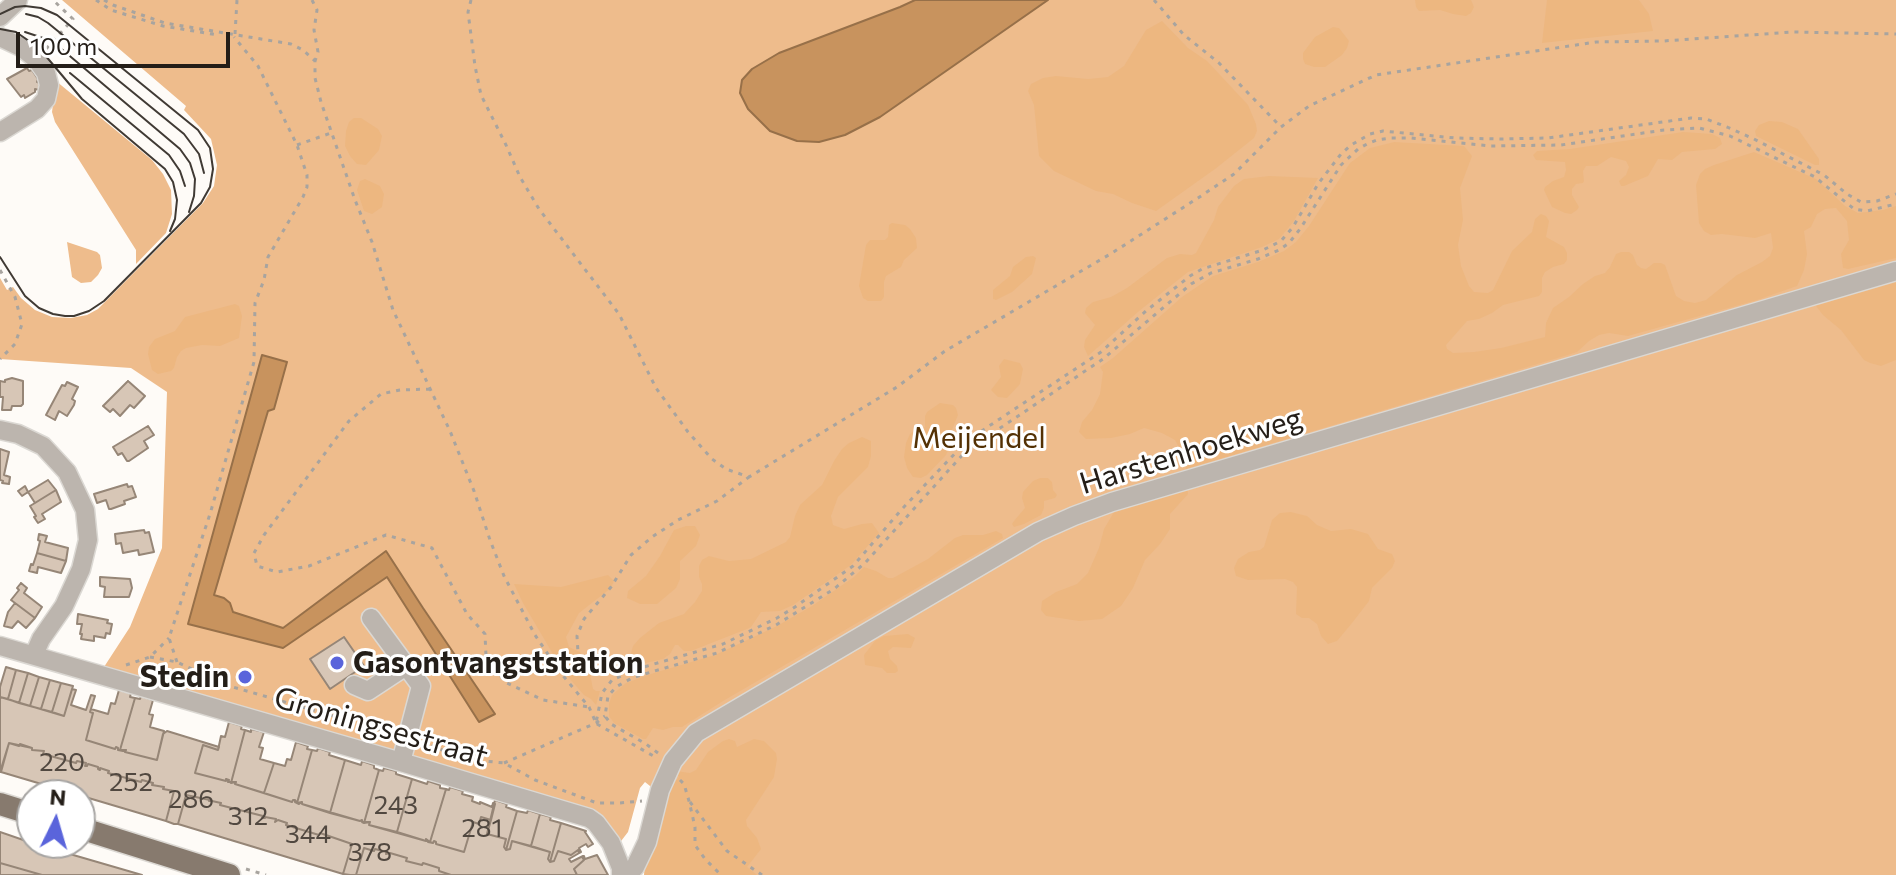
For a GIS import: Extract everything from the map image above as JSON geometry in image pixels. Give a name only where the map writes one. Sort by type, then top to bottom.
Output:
[{"type":"main road","points":[[96,833],[229,875]]},
{"type":"street","points":[[0,17],[18,0]]},
{"type":"street","points":[[0,37],[21,47],[36,59],[48,80],[46,99],[31,114],[0,132]]},
{"type":"street","name":"Harstenhoekweg","points":[[628,875],[647,842],[650,805],[673,761],[696,733],[1038,532],[1112,502],[1896,271]]},
{"type":"street","points":[[0,430],[18,434],[43,446],[67,472],[85,510],[88,540],[81,569],[64,606],[34,655]]},
{"type":"street","points":[[371,618],[421,686],[401,762]]},
{"type":"street","name":"Groningsestraat","points":[[0,646],[589,818],[611,843],[621,875]]},
{"type":"street","points":[[354,685],[368,691],[406,666]]},
{"type":"path","points":[[36,59],[73,19],[53,0]]},
{"type":"path","points":[[96,0],[111,10],[163,26],[297,46],[315,61]]},
{"type":"path","points":[[101,674],[150,657],[169,638],[210,514],[254,362],[255,303],[264,280],[268,257],[307,187],[307,175],[297,145],[258,66],[234,36],[165,23],[104,0]]},
{"type":"path","points":[[234,36],[237,0]]},
{"type":"path","points":[[312,0],[317,10],[314,30],[318,52],[315,61],[318,90],[393,310],[450,431],[504,576],[535,635],[589,707],[596,723]]},
{"type":"path","points":[[471,0],[468,12],[481,95],[520,177],[548,222],[619,314],[656,388],[688,432],[712,459],[726,469],[749,477]]},
{"type":"path","points":[[1154,0],[1184,35],[1219,63],[1281,127]]},
{"type":"path","points":[[579,669],[577,636],[584,619],[611,587],[631,555],[665,528],[717,501],[749,477],[897,387],[945,351],[1112,253],[1210,190],[1234,174],[1281,127],[1309,106],[1376,75],[1596,42],[1793,32],[1896,34]]},
{"type":"path","points":[[596,723],[602,693],[612,680],[637,669],[723,644],[795,607],[853,566],[912,499],[977,434],[1101,352],[1190,276],[1281,241],[1341,154],[1370,134],[1383,131],[1455,138],[1548,138],[1691,118],[1706,119],[1754,139],[1824,175],[1861,202],[1877,201],[1896,194]]},
{"type":"path","points":[[504,763],[596,723],[605,716],[608,696],[632,678],[717,653],[776,625],[852,576],[966,451],[1103,359],[1191,284],[1211,273],[1258,259],[1289,243],[1341,165],[1358,149],[1377,140],[1411,138],[1524,146],[1574,144],[1678,128],[1711,130],[1815,177],[1854,209],[1867,211],[1896,204]]},
{"type":"path","points":[[297,145],[332,133]]},
{"type":"path","points":[[0,270],[15,297],[22,324],[15,344],[0,359]]},
{"type":"path","points":[[430,389],[381,394],[349,421],[264,535],[254,553],[257,566],[277,572],[309,566],[386,535],[432,548],[467,614],[485,634],[486,656],[505,682],[543,700],[589,707]]},
{"type":"path","points":[[169,638],[177,662]]},
{"type":"path","points":[[150,657],[177,662],[226,685],[407,737],[465,759],[504,763],[535,780],[597,803],[650,805]]},
{"type":"path","points":[[605,716],[611,724],[659,753]]},
{"type":"path","points":[[689,801],[727,851],[762,875]]},
{"type":"green space","name":"Meijendel","points":[[62,0],[1896,0],[1896,875],[652,875],[675,806],[645,782],[640,788],[628,832],[618,845],[599,819],[407,756],[414,737],[399,732],[394,753],[104,667],[130,627],[162,548],[167,392],[131,368],[0,359],[0,278],[7,290],[13,287],[35,310],[52,317],[71,318],[98,309],[203,203],[214,186],[217,165],[211,139],[184,110],[186,106]],"holes":[[[263,355],[274,408],[268,411],[214,595],[225,598],[233,612],[282,628],[386,552],[495,714],[479,721],[387,577],[283,648],[189,624]]]},
{"type":"green space","points":[[56,81],[152,160],[171,190],[172,214],[166,233],[136,264],[136,250],[55,122],[52,112]]},
{"type":"green space","points":[[67,242],[100,255],[102,268],[91,282],[81,283],[72,277]]},
{"type":"shaded area","points":[[915,0],[1048,0],[880,117],[845,135],[819,142],[797,141],[770,131],[748,109],[740,93],[742,80],[752,69],[779,53]]},
{"type":"shaded area","points":[[1415,0],[1471,0],[1474,7],[1466,16],[1440,10],[1419,11]]},
{"type":"shaded area","points":[[1547,0],[1639,0],[1649,14],[1653,31],[1542,43]]},
{"type":"shaded area","points":[[1162,21],[1188,48],[1207,61],[1248,105],[1257,131],[1254,138],[1215,169],[1156,211],[1113,194],[1096,191],[1054,171],[1039,156],[1034,105],[1028,91],[1031,84],[1043,78],[1108,77],[1124,66],[1146,30]]},
{"type":"shaded area","points":[[1333,27],[1339,28],[1349,41],[1342,55],[1325,67],[1305,64],[1303,53],[1315,37]]},
{"type":"shaded area","points":[[354,118],[361,118],[378,129],[382,136],[379,150],[366,165],[357,164],[345,146],[346,131]]},
{"type":"shaded area","points":[[1769,121],[1782,122],[1798,129],[1819,159],[1819,165],[1756,136],[1759,125]]},
{"type":"shaded area","points":[[1683,132],[1712,134],[1720,138],[1722,144],[1715,149],[1682,152],[1672,160],[1658,159],[1648,176],[1624,186],[1619,181],[1629,167],[1626,161],[1611,157],[1597,166],[1586,166],[1583,183],[1576,184],[1572,189],[1579,207],[1571,214],[1552,207],[1544,190],[1553,181],[1564,177],[1565,162],[1536,160],[1533,155],[1537,151]]},
{"type":"shaded area","points":[[1394,142],[1464,146],[1472,156],[1460,188],[1463,220],[1458,245],[1461,266],[1474,292],[1488,293],[1493,290],[1512,251],[1532,232],[1535,219],[1541,214],[1549,221],[1546,237],[1564,247],[1567,253],[1564,264],[1545,272],[1539,296],[1503,305],[1479,319],[1467,321],[1446,345],[1453,353],[1501,348],[1545,337],[1546,323],[1553,308],[1583,284],[1605,273],[1616,254],[1621,252],[1633,255],[1641,268],[1646,269],[1654,263],[1665,265],[1676,296],[1684,301],[1695,303],[1706,300],[1737,275],[1770,256],[1773,248],[1771,233],[1755,238],[1711,235],[1699,223],[1696,185],[1700,174],[1714,165],[1754,152],[1816,179],[1845,206],[1858,213],[1896,206],[1896,258],[1843,268],[1841,254],[1849,240],[1847,221],[1836,208],[1825,209],[1804,231],[1807,254],[1797,286],[1757,300],[1628,336],[1599,335],[1571,354],[1186,469],[1175,440],[1162,433],[1144,428],[1111,438],[1086,439],[1079,432],[1100,394],[1103,372],[1100,367],[1182,297],[1213,276],[1258,262],[1296,242],[1350,163],[1370,148]]},
{"type":"shaded area","points":[[1269,176],[1318,178],[1294,221],[1279,239],[1188,272],[1088,356],[1085,340],[1095,325],[1085,313],[1086,308],[1127,288],[1167,258],[1196,253],[1218,207],[1234,186],[1244,179]]},
{"type":"shaded area","points":[[365,179],[380,186],[384,194],[382,207],[372,214],[364,211],[357,190],[360,181]]},
{"type":"shaded area","points":[[892,223],[910,229],[916,238],[917,248],[901,267],[886,276],[881,301],[868,301],[863,298],[859,286],[866,245],[870,240],[885,240]]},
{"type":"shaded area","points":[[1026,257],[1036,258],[1032,274],[1012,292],[993,299],[993,290],[1010,276],[1013,267]]},
{"type":"shaded area","points":[[1896,278],[1896,360],[1881,366],[1864,360],[1841,330],[1813,302]]},
{"type":"shaded area","points":[[235,304],[239,306],[242,316],[239,338],[220,346],[186,348],[177,357],[171,371],[158,374],[152,370],[148,354],[155,339],[175,331],[185,317]]},
{"type":"shaded area","points":[[262,355],[287,362],[274,409],[268,411],[214,595],[230,603],[233,612],[283,628],[386,551],[495,714],[479,722],[387,577],[283,648],[188,624]]},
{"type":"shaded area","points":[[1004,359],[1020,363],[1023,369],[1020,384],[1007,398],[998,397],[991,390],[1001,377],[999,366]]},
{"type":"shaded area","points":[[940,403],[953,405],[958,415],[950,446],[946,455],[927,475],[913,477],[904,457],[906,443],[910,434],[925,427],[927,412]]},
{"type":"shaded area","points":[[862,437],[871,441],[868,467],[838,497],[831,516],[833,525],[844,529],[872,523],[879,533],[851,565],[793,605],[780,611],[761,612],[747,629],[691,651],[684,651],[675,645],[663,659],[637,665],[632,660],[633,646],[640,638],[659,623],[684,614],[695,602],[702,591],[699,566],[702,560],[709,556],[729,561],[751,559],[786,542],[800,505],[822,485],[842,449]]},
{"type":"shaded area","points":[[1040,478],[1048,478],[1052,482],[1057,495],[1044,501],[1041,515],[1014,527],[1012,524],[1025,508],[1023,492]]},
{"type":"shaded area","points":[[1187,485],[1188,494],[1170,514],[1170,529],[1145,560],[1121,606],[1102,619],[1079,621],[1046,616],[1041,610],[1042,601],[1077,584],[1088,573],[1104,529],[1117,507]]},
{"type":"shaded area","points":[[1280,513],[1307,516],[1331,531],[1351,529],[1368,534],[1378,549],[1392,554],[1395,561],[1372,588],[1369,601],[1352,623],[1337,641],[1328,644],[1317,624],[1296,614],[1297,587],[1293,582],[1285,579],[1248,580],[1236,576],[1234,568],[1238,559],[1264,547],[1272,520]]},
{"type":"shaded area","points":[[695,526],[700,535],[696,546],[680,561],[680,579],[676,588],[657,604],[640,604],[627,598],[628,591],[646,576],[660,556],[674,530]]},
{"type":"shaded area","points":[[996,531],[1003,538],[682,727],[653,728],[643,739],[614,723],[609,716],[612,695],[626,683],[715,655],[777,626],[812,606],[864,567],[893,578],[928,559],[955,538]]},
{"type":"shaded area","points":[[608,575],[614,581],[611,588],[579,613],[566,637],[569,647],[580,652],[588,663],[593,689],[600,691],[596,705],[563,671],[514,584],[561,587]]},
{"type":"shaded area","points":[[908,634],[915,638],[911,648],[893,647],[888,651],[898,671],[887,673],[882,668],[865,665],[864,655],[875,641],[884,636]]},
{"type":"shaded area","points":[[729,739],[735,741],[737,747],[754,739],[764,741],[776,753],[774,777],[746,820],[761,849],[747,867],[757,875],[644,875],[645,861],[660,829],[673,779],[679,777],[676,771],[690,773],[696,770],[708,752]]},
{"type":"building","points":[[27,68],[32,70],[40,83],[39,90],[35,89],[25,98],[7,79]]},
{"type":"building","points":[[12,378],[23,381],[23,404],[12,406],[11,410],[2,410],[0,381]]},
{"type":"building","points":[[128,381],[145,396],[134,408],[130,405],[120,416],[113,409],[110,412],[103,406]]},
{"type":"building","points":[[67,382],[78,387],[72,399],[74,405],[67,416],[59,411],[55,420],[46,415],[62,385],[65,386]]},
{"type":"building","points":[[148,426],[154,435],[144,441],[148,448],[129,461],[122,453],[118,455],[113,447]]},
{"type":"building","points":[[0,449],[9,452],[4,475],[10,477],[9,484],[0,480]]},
{"type":"building","points":[[48,480],[56,490],[35,503],[28,492]]},
{"type":"building","points":[[127,484],[128,487],[132,486],[136,497],[124,501],[125,504],[109,509],[106,500],[97,503],[94,494]]},
{"type":"building","points":[[25,486],[28,492],[22,496],[18,491]]},
{"type":"building","points":[[56,490],[61,502],[42,514],[45,519],[38,523],[30,506]]},
{"type":"building","points":[[144,530],[145,533],[149,532],[154,552],[139,555],[138,550],[123,553],[121,543],[116,544],[115,534]]},
{"type":"building","points":[[39,534],[47,536],[45,542],[68,548],[66,561],[37,553]]},
{"type":"building","points":[[37,553],[66,561],[61,573],[38,567],[37,573],[29,571]]},
{"type":"building","points":[[100,577],[130,579],[132,588],[129,597],[104,597],[105,587],[100,586]]},
{"type":"building","points":[[21,583],[27,588],[24,593],[42,607],[35,618],[11,600]]},
{"type":"building","points":[[15,603],[35,618],[26,628],[18,621],[12,628],[4,626],[8,612]]},
{"type":"building","points":[[78,614],[108,620],[107,623],[112,624],[110,634],[106,633],[105,638],[94,636],[94,641],[81,639],[82,624],[77,624]]},
{"type":"building","name":"Gasontvangststation","points":[[344,637],[364,666],[330,689],[310,659]]},
{"type":"building","points":[[6,667],[16,670],[8,699],[0,697]]},
{"type":"building","points":[[16,670],[28,673],[19,703],[8,699]]},
{"type":"building","points":[[28,673],[39,677],[30,706],[19,703]]},
{"type":"building","points":[[39,677],[50,680],[41,709],[30,706]]},
{"type":"building","points":[[50,680],[61,683],[52,712],[41,709]]},
{"type":"building","points":[[61,683],[73,686],[64,716],[52,712]]},
{"type":"building","points":[[72,689],[76,690],[71,705],[86,710],[91,695],[95,696],[86,740],[157,760],[163,734],[167,731],[219,747],[218,750],[203,745],[195,773],[226,779],[292,802],[302,802],[464,852],[473,822],[479,824],[481,817],[491,820],[487,834],[506,839],[506,850],[510,849],[512,841],[550,852],[550,862],[554,861],[558,851],[571,855],[578,850],[581,852],[569,859],[571,862],[583,856],[584,860],[574,869],[577,875],[451,875],[423,863],[406,861],[407,858],[364,848],[356,875],[343,874],[352,844],[278,820],[275,822],[276,819],[262,818],[221,803],[186,795],[178,824],[174,824],[166,821],[174,791],[108,773],[88,764],[85,766],[86,763],[43,754],[44,751],[20,744],[9,743],[0,772],[0,697],[64,716]]},
{"type":"building","points":[[119,690],[131,693],[130,697],[135,698],[118,750],[86,740],[93,713],[91,709],[108,714]]},
{"type":"building","points":[[141,696],[153,700],[149,714],[153,715],[150,727],[164,731],[157,760],[120,750],[135,698],[140,699]]},
{"type":"building","points":[[229,722],[245,730],[231,783],[226,779],[195,773],[203,745],[218,750]]},
{"type":"building","points":[[251,729],[264,732],[259,747],[263,748],[260,759],[274,763],[264,793],[236,782],[231,783],[245,730],[251,732]]},
{"type":"building","points":[[296,742],[312,750],[297,803],[264,793],[274,763],[285,766],[287,759],[291,760]]},
{"type":"building","points":[[9,743],[174,791],[166,821],[96,800],[96,779],[25,779],[1,772]]},
{"type":"building","points":[[318,748],[345,760],[330,813],[302,802],[297,803],[312,750],[317,751]]},
{"type":"building","points":[[345,760],[361,765],[362,761],[379,770],[364,823],[330,813]]},
{"type":"building","points":[[384,768],[412,779],[397,832],[369,825],[370,822],[364,823],[379,770],[383,771]]},
{"type":"building","points":[[412,779],[427,784],[428,781],[446,789],[430,842],[397,832]]},
{"type":"building","points":[[450,787],[473,797],[472,801],[492,807],[495,804],[491,820],[481,817],[479,824],[473,822],[464,852],[430,842],[446,789]]},
{"type":"building","points":[[186,795],[221,803],[262,818],[276,819],[275,822],[278,820],[352,844],[343,874],[178,824]]},
{"type":"building","points":[[495,800],[517,811],[506,850],[506,839],[487,834]]},
{"type":"building","points":[[528,810],[540,814],[531,846],[512,841],[510,849],[506,850],[517,811],[527,813]]},
{"type":"building","points":[[540,814],[561,823],[550,862],[550,852],[531,846]]},
{"type":"building","points":[[561,823],[586,831],[593,844],[588,847],[586,844],[579,848],[581,852],[578,850],[571,855],[558,851],[554,861],[550,862]]},
{"type":"building","points":[[0,832],[16,838],[16,859],[87,859],[142,875],[42,875],[0,863]]},
{"type":"building","points":[[364,848],[407,858],[406,861],[423,863],[451,875],[356,875]]},
{"type":"building","points":[[597,855],[608,875],[577,875],[574,869],[584,860],[582,857]]},
{"type":"building","points":[[0,863],[42,875],[0,875]]},
{"type":"tram line","points":[[0,14],[25,6],[41,8],[57,15],[198,130],[210,148],[213,169],[210,187],[201,203],[104,301],[89,311],[65,316],[39,308],[25,296],[0,257]]},
{"type":"tram line","points":[[26,14],[48,23],[184,134],[199,154],[204,173]]},
{"type":"tram line","points":[[0,29],[16,32],[39,48],[82,99],[165,169],[173,182],[177,200],[170,231]]},
{"type":"tram line","points":[[25,32],[52,41],[180,149],[190,163],[195,179],[189,212]]},
{"type":"tram line","points":[[70,73],[169,155],[180,171],[185,186]]},
{"type":"place","name":"Gasontvangststation","points":[[337,663]]},
{"type":"place","name":"Stedin","points":[[245,677]]}]
